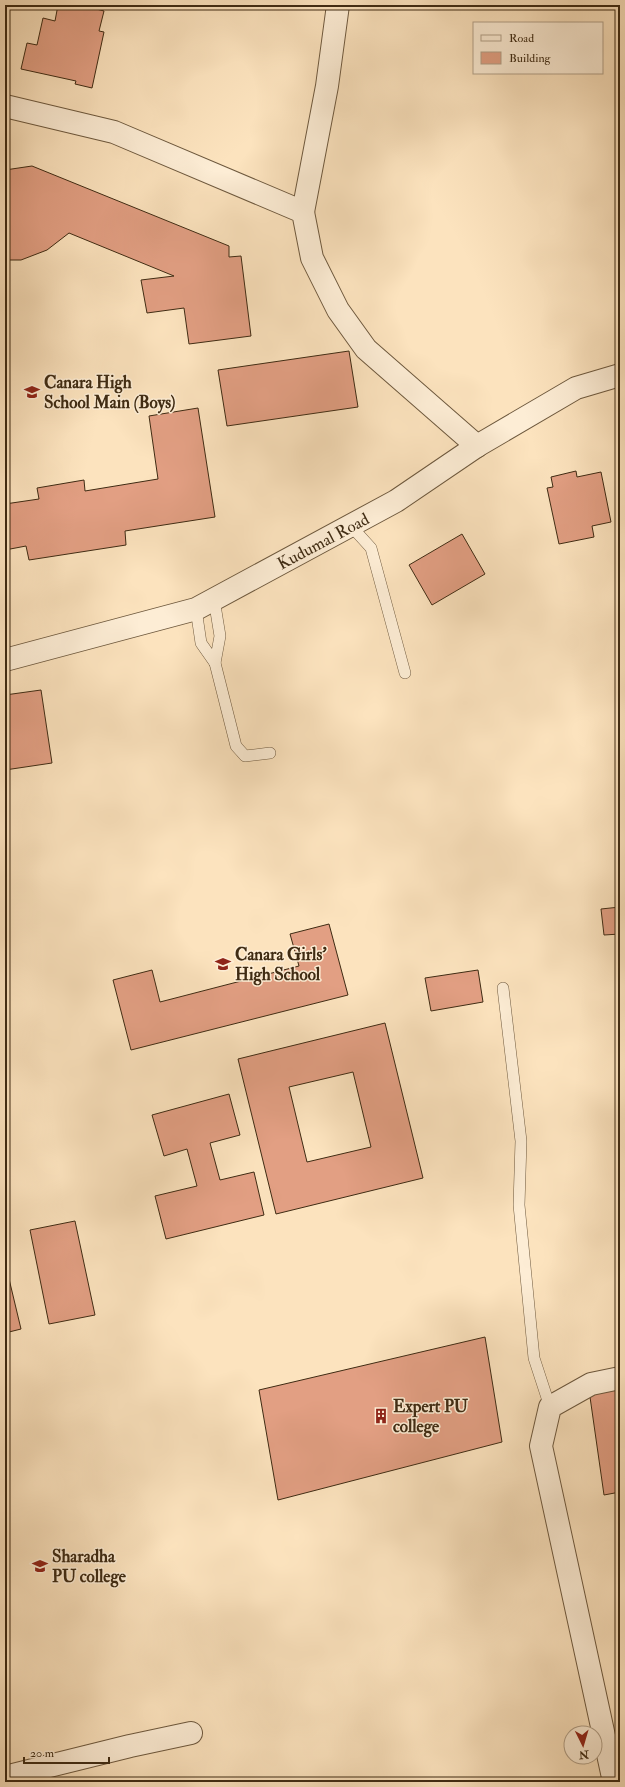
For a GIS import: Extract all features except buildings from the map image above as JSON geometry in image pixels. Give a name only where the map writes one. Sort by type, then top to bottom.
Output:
[{"type":"street","points":[[338,5],[327,86],[303,212],[312,258],[338,310],[366,349],[477,446]]},
{"type":"street","points":[[5,106],[114,132],[303,212]]},
{"type":"street","name":"Kudumal Road","points":[[5,660],[205,604],[396,501],[477,446],[576,388],[620,375]]},
{"type":"street","points":[[614,1782],[541,1446],[550,1408],[591,1384],[620,1378]]},
{"type":"street","points":[[5,1778],[130,1746],[191,1733]]},
{"type":"lane","points":[[351,526],[371,548],[405,674]]},
{"type":"lane","points":[[205,604],[220,636],[215,663]]},
{"type":"lane","points":[[205,604],[201,643],[215,663],[236,746],[245,756],[270,753]]},
{"type":"lane","points":[[503,988],[521,1141],[519,1205],[534,1358],[550,1408]]},
{"type":"place","name":"Canara High School Main (Boys)","points":[[32,392]]},
{"type":"place","name":"Canara Girls' High School","points":[[223,964]]},
{"type":"place","name":"Expert PU college","points":[[381,1416]]},
{"type":"place","name":"Sharadha PU college","points":[[40,1566]]}]
